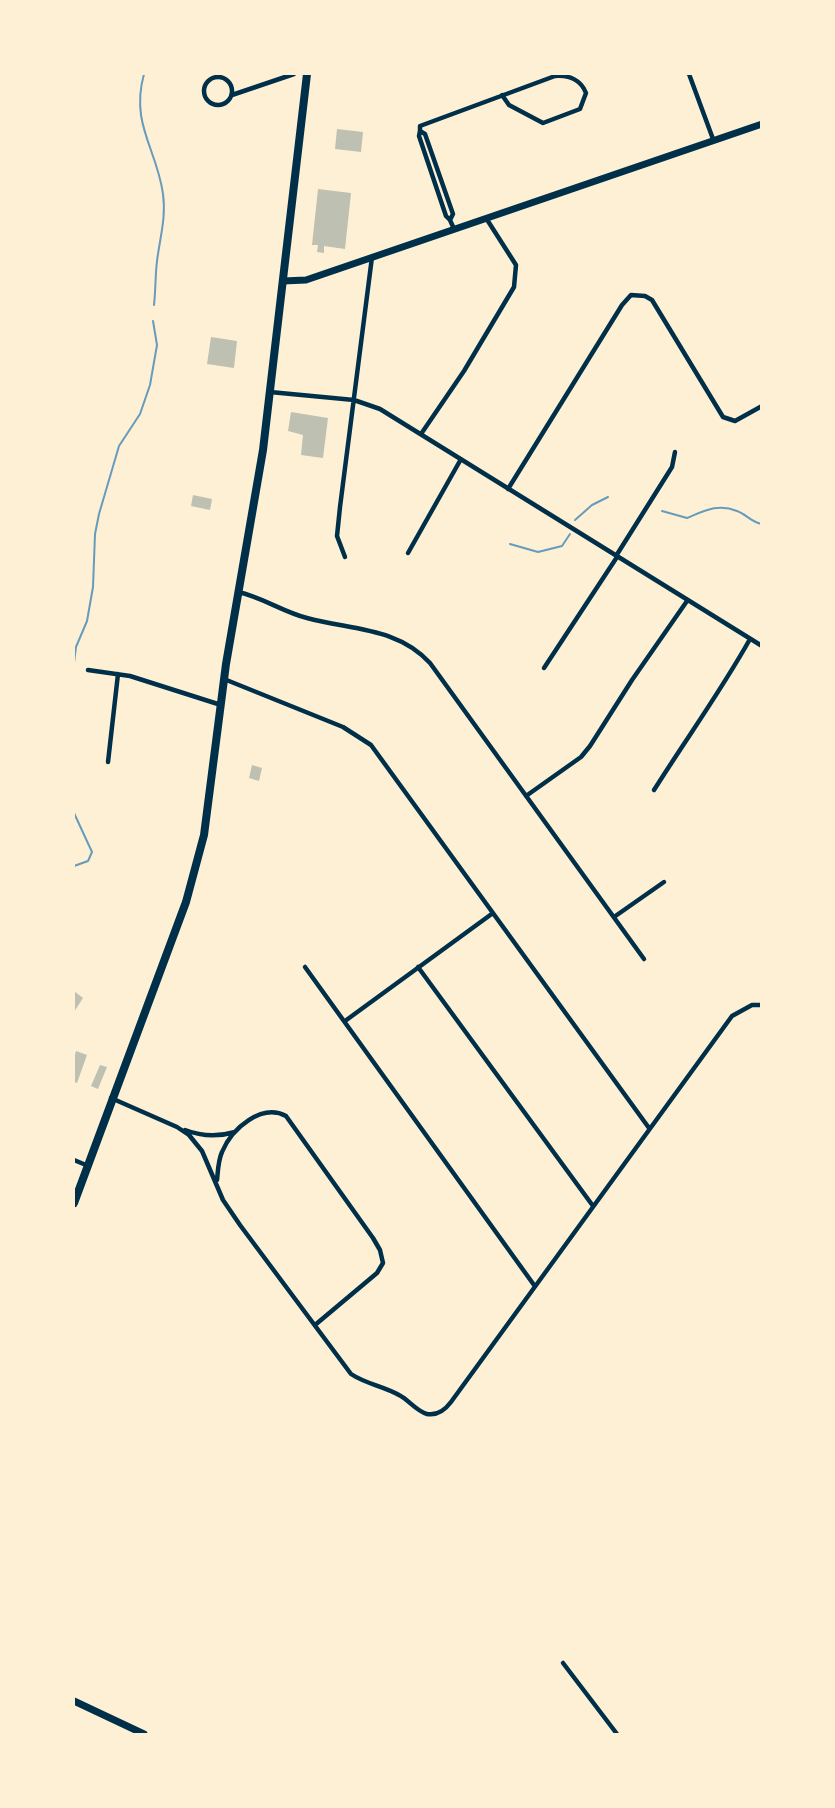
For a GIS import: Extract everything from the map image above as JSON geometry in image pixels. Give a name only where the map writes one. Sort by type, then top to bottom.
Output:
[{"type":"main road","points":[[74,1203],[197,866],[209,803],[224,679],[259,475],[307,74]]},
{"type":"main road","points":[[283,281],[301,281],[762,124]]},
{"type":"main road","points":[[74,1701],[144,1734]]},
{"type":"street","points":[[232,95],[229,82],[221,77],[208,81],[204,89],[206,98],[213,104],[227,103],[232,95],[294,74]]},
{"type":"street","points":[[689,74],[713,139]]},
{"type":"street","points":[[454,229],[446,216],[419,136],[420,126],[502,95],[561,76],[580,83],[586,93],[580,109],[543,123],[509,105],[502,95]]},
{"type":"street","points":[[421,434],[464,370],[514,287],[516,265],[486,218]]},
{"type":"street","points":[[345,557],[337,536],[373,256]]},
{"type":"street","points":[[508,489],[622,305],[631,296],[645,296],[652,300],[723,417],[735,421],[762,406]]},
{"type":"street","points":[[270,392],[354,400],[380,409],[762,646]]},
{"type":"street","points":[[544,668],[672,467],[675,452]]},
{"type":"street","points":[[408,553],[461,459]]},
{"type":"street","points":[[238,592],[308,618],[391,636],[419,650],[644,959]]},
{"type":"street","points":[[526,796],[580,757],[590,746],[626,688],[687,601]]},
{"type":"street","points":[[654,790],[698,718],[727,682],[750,639]]},
{"type":"street","points":[[88,670],[118,674],[220,705]]},
{"type":"street","points":[[108,762],[118,674]]},
{"type":"street","points":[[224,679],[343,727],[370,745],[649,1128]]},
{"type":"street","points":[[614,917],[664,882]]},
{"type":"street","points":[[345,1021],[493,914]]},
{"type":"street","points":[[305,967],[534,1285]]},
{"type":"street","points":[[418,968],[593,1206]]},
{"type":"street","points":[[177,1127],[202,1150],[223,1200],[351,1374],[399,1395],[425,1413],[435,1414],[444,1410],[451,1402],[732,1016],[752,1005],[762,1005]]},
{"type":"street","points":[[111,1098],[177,1127],[202,1135],[220,1136],[236,1131]]},
{"type":"street","points":[[217,1184],[221,1153],[236,1131],[258,1114],[270,1110],[286,1116],[380,1250],[383,1263],[377,1273],[315,1325]]},
{"type":"street","points":[[74,1160],[86,1165]]},
{"type":"street","points":[[563,1663],[617,1734]]},
{"type":"building","points":[[337,129],[363,132],[361,152],[335,149]]},
{"type":"building","points":[[318,189],[351,193],[345,249],[324,246],[324,253],[317,252],[318,245],[312,245]]},
{"type":"building","points":[[211,337],[237,341],[234,368],[207,364]]},
{"type":"building","points":[[291,412],[328,418],[323,458],[301,455],[303,435],[288,431]]},
{"type":"building","points":[[193,495],[212,499],[210,510],[191,506]]},
{"type":"building","points":[[252,765],[262,768],[259,781],[249,778]]},
{"type":"building","points":[[74,991],[83,998],[74,1012]]},
{"type":"building","points":[[76,1051],[87,1055],[77,1083],[74,1082]]},
{"type":"building","points":[[100,1065],[107,1067],[98,1089],[91,1086]]},
{"type":"waterway","points":[[144,74],[140,108],[142,122],[156,163],[164,202],[154,305]]},
{"type":"waterway","points":[[74,663],[76,647],[87,621],[93,587],[95,534],[99,514],[119,446],[140,414],[150,385],[157,345],[153,321]]},
{"type":"waterway","points":[[575,520],[592,505],[608,497]]},
{"type":"waterway","points":[[662,511],[687,518],[711,509],[724,508],[740,512],[762,524]]},
{"type":"waterway","points":[[510,544],[538,552],[562,546],[570,534]]},
{"type":"waterway","points":[[74,813],[92,852],[88,861],[74,866]]}]
